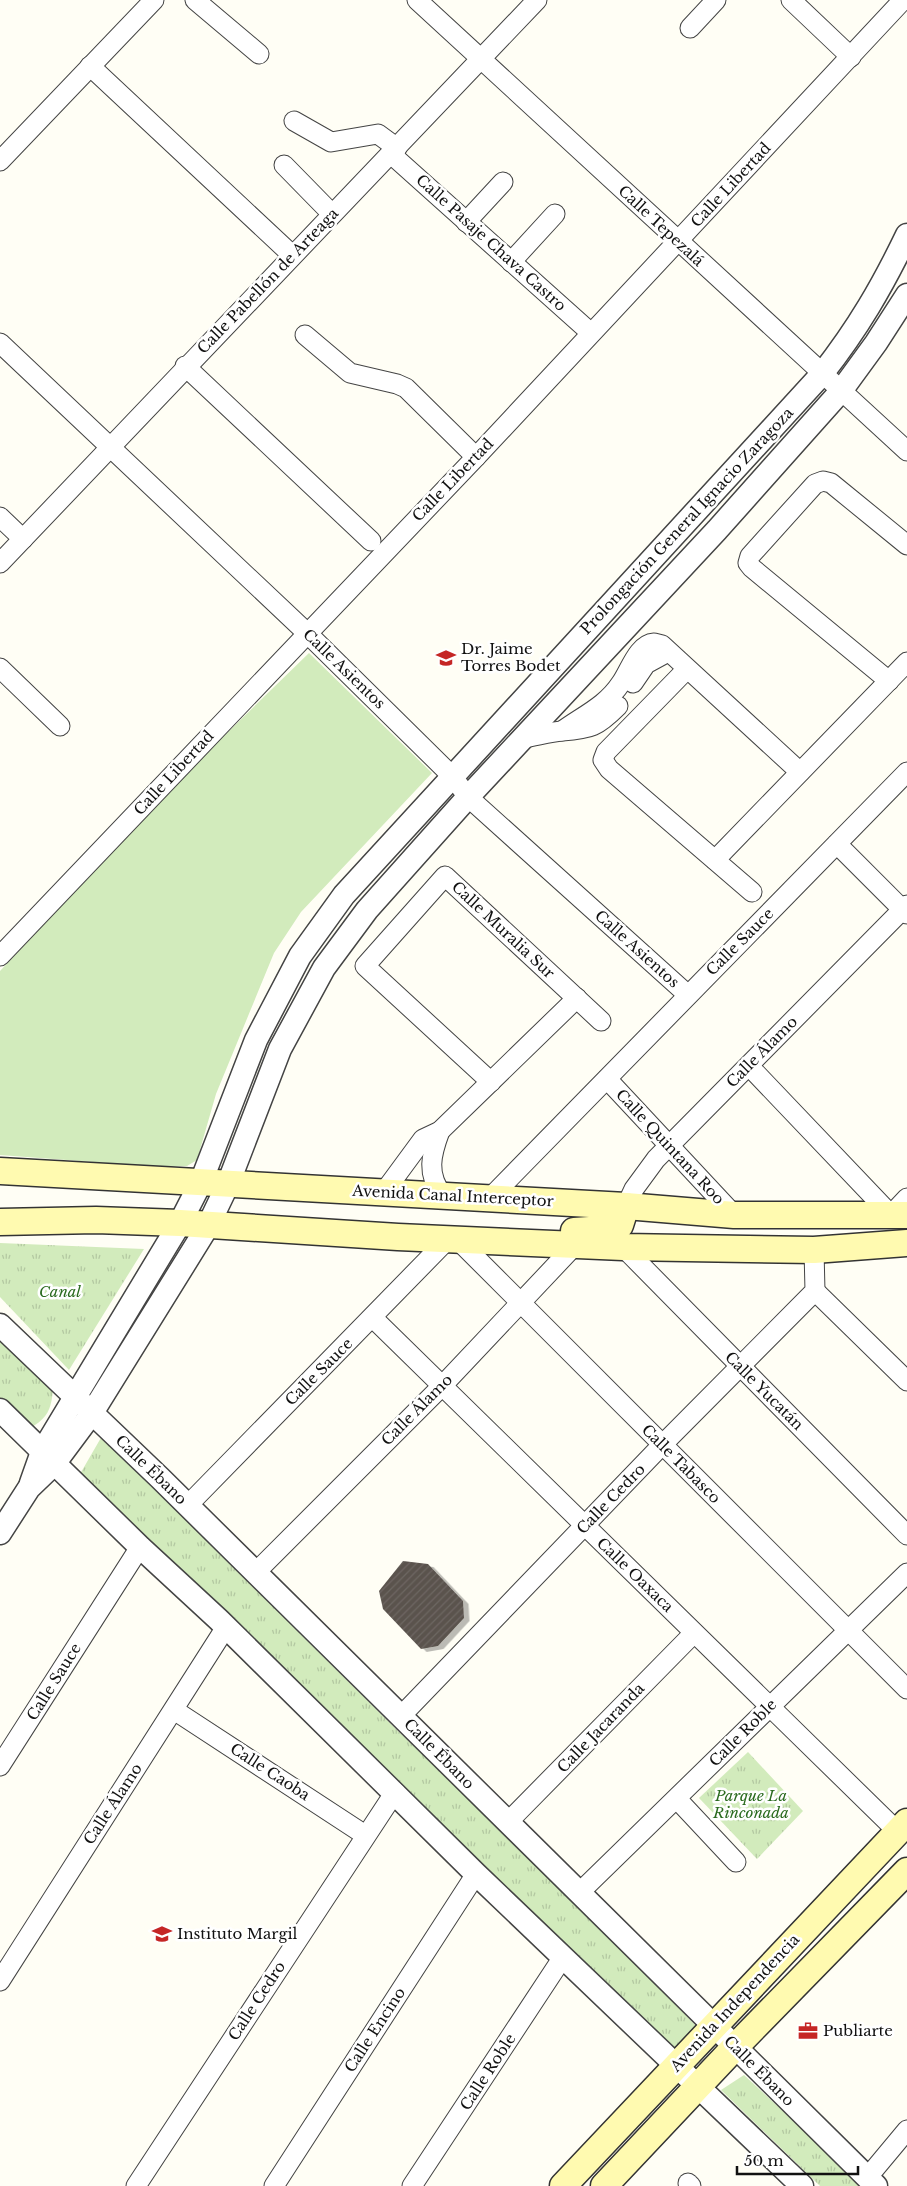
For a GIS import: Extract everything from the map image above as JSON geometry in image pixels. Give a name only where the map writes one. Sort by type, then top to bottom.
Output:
[{"type":"main road","name":"Avenida Canal Interceptor","points":[[0,1171],[490,1198],[734,1214],[902,1209]]},
{"type":"main road","points":[[507,1241],[544,1232],[605,1228],[620,1225],[626,1206]]},
{"type":"main road","points":[[654,1247],[650,1241],[650,1233],[656,1226],[666,1223],[712,1220],[734,1214]]},
{"type":"main road","points":[[0,1222],[96,1220],[180,1223],[398,1237],[623,1247],[814,1250],[907,1243]]},
{"type":"main road","name":"Avenida Independencia","points":[[563,2186],[902,1827]]},
{"type":"main road","name":"Avenida Independencia","points":[[604,2186],[735,2047],[907,1871]]},
{"type":"street","points":[[0,161],[154,0]]},
{"type":"street","points":[[195,0],[258,54]]},
{"type":"street","name":"Calle Tepezalá","points":[[417,0],[678,242],[907,450]]},
{"type":"street","name":"Calle Pabellón de Arteaga","points":[[0,563],[109,446],[537,0]]},
{"type":"street","points":[[690,28],[716,0]]},
{"type":"street","points":[[791,0],[851,57]]},
{"type":"street","name":"Calle Libertad","points":[[2,950],[476,457],[903,0]]},
{"type":"street","points":[[90,66],[292,256]]},
{"type":"street","name":"Calle Pasaje Chava Castro","points":[[294,121],[331,142],[378,134],[466,222],[591,333]]},
{"type":"street","points":[[284,165],[332,214]]},
{"type":"street","points":[[466,222],[503,182]]},
{"type":"street","points":[[511,262],[556,214]]},
{"type":"street","name":"Prolongación General Ignacio Zaragoza","points":[[48,1458],[74,1396],[180,1223],[202,1182],[256,1040],[300,956],[344,895],[822,374],[851,338],[880,291],[907,235]]},
{"type":"street","name":"Prolongación General Ignacio Zaragoza","points":[[48,1458],[92,1413],[208,1226],[228,1184],[280,1049],[324,968],[367,910],[468,797],[718,530],[841,391],[876,343],[907,294]]},
{"type":"street","points":[[305,335],[350,373],[397,384],[406,388],[476,457]]},
{"type":"street","name":"Calle Asientos","points":[[0,343],[307,633],[452,776],[468,797],[688,995]]},
{"type":"street","points":[[186,366],[371,541]]},
{"type":"street","points":[[889,681],[748,563],[750,556],[815,484],[823,481],[831,483],[907,544]]},
{"type":"street","points":[[0,517],[23,539]]},
{"type":"street","points":[[523,738],[562,731],[579,731],[606,718],[620,704],[646,664],[668,652],[800,772]]},
{"type":"street","points":[[715,860],[907,662]]},
{"type":"street","points":[[0,668],[60,726]]},
{"type":"street","points":[[687,669],[606,752],[603,760],[609,769],[752,892]]},
{"type":"street","name":"Calle Sauce","points":[[490,1198],[907,772]]},
{"type":"street","points":[[837,844],[906,909]]},
{"type":"street","name":"Calle Muralia Sur","points":[[491,1082],[365,966],[445,876],[601,1021]]},
{"type":"street","name":"Calle Álamo","points":[[626,1206],[646,1171],[669,1146],[906,909]]},
{"type":"street","points":[[384,1192],[423,1139],[440,1131],[577,998]]},
{"type":"street","points":[[749,1066],[902,1209]]},
{"type":"street","name":"Calle Quintana Roo","points":[[607,1079],[734,1214]]},
{"type":"street","points":[[440,1131],[431,1155],[430,1166],[432,1177],[443,1196]]},
{"type":"street","name":"Calle Sauce","points":[[188,1505],[453,1238]]},
{"type":"street","name":"Calle Tabasco","points":[[453,1238],[907,1689]]},
{"type":"street","name":"Calle Álamo","points":[[256,1572],[442,1386],[576,1244]]},
{"type":"street","name":"Calle Yucatán","points":[[623,1247],[907,1535]]},
{"type":"street","points":[[814,1250],[814,1291],[907,1381]]},
{"type":"street","name":"Calle Cedro","points":[[400,1716],[814,1291]]},
{"type":"street","name":"Calle Oaxaca","points":[[373,1318],[694,1633],[770,1706],[902,1827]]},
{"type":"street","name":"Calle Ébano","points":[[0,1325],[188,1505],[872,2182]]},
{"type":"street","points":[[0,1410],[140,1547],[226,1627],[476,1874],[802,2186]]},
{"type":"street","points":[[0,1533],[48,1458]]},
{"type":"street","name":"Calle Sauce","points":[[0,1766],[140,1547]]},
{"type":"street","name":"Calle Roble","points":[[579,1893],[907,1573]]},
{"type":"street","name":"Calle Álamo","points":[[0,1981],[226,1627]]},
{"type":"street","name":"Calle Jacaranda","points":[[508,1822],[694,1633]]},
{"type":"street","name":"Calle Caoba","points":[[174,1710],[365,1835]]},
{"type":"street","name":"Calle Cedro","points":[[136,2186],[395,1792]]},
{"type":"street","points":[[677,1799],[736,1862]]},
{"type":"street","name":"Calle Encino","points":[[274,2186],[476,1874]]},
{"type":"street","name":"Calle Roble","points":[[412,2186],[563,1957]]},
{"type":"street","points":[[872,2182],[907,2130]]},
{"type":"green space","points":[[309,653],[432,773],[301,912],[274,953],[216,1094],[197,1160],[187,1166],[160,1167],[0,1155],[0,971],[193,766]]},
{"type":"green space","name":"Canal","points":[[0,1243],[144,1249],[69,1370],[0,1297]]},
{"type":"green space","points":[[0,1339],[53,1390],[51,1403],[45,1417],[30,1428],[0,1404]]},
{"type":"green space","points":[[102,1436],[399,1732],[574,1897],[697,2027],[680,2058],[80,1474]]},
{"type":"green space","name":"Parque La Rinconada","points":[[748,1752],[803,1811],[757,1859],[699,1798]]},
{"type":"green space","points":[[744,2075],[864,2186],[820,2186],[721,2090]]},
{"type":"building","points":[[403,1561],[428,1564],[463,1601],[464,1618],[438,1646],[421,1649],[383,1609],[379,1591]]},
{"type":"place","name":"Dr. Jaime Torres Bodet","points":[[446,658]]},
{"type":"place","name":"Instituto Margil","points":[[162,1934]]},
{"type":"place","name":"Publiarte","points":[[808,2031]]}]
